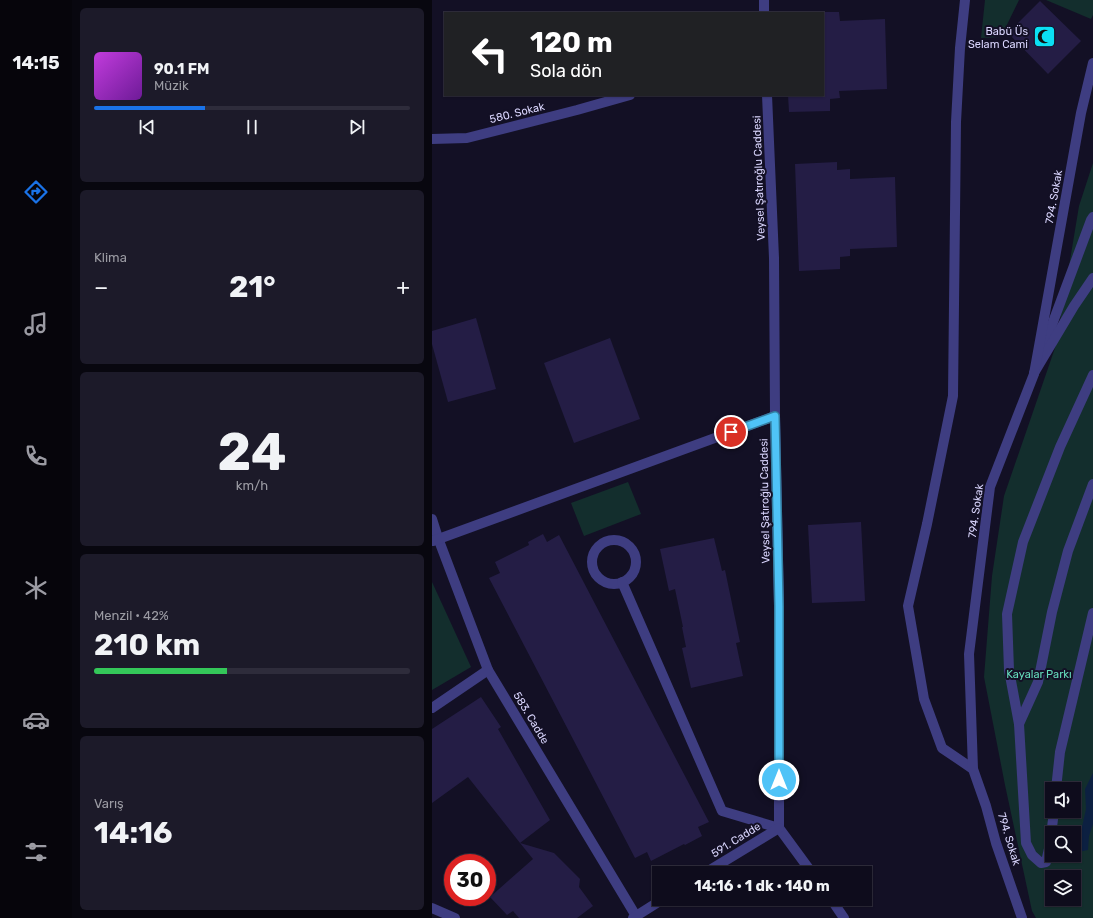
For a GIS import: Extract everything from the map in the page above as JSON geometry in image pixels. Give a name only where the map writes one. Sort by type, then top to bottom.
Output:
[{"type":"street","points":[[764,0],[764,12]]},
{"type":"street","points":[[965,0],[960,48],[956,122],[953,396],[927,524],[908,606],[924,699],[942,748],[973,769]]},
{"type":"street","name":"794. Sokak","points":[[1022,918],[996,843],[986,806],[973,769],[969,654],[990,487],[1034,374],[1081,113],[1093,63]]},
{"type":"street","name":"580. Sokak","points":[[432,139],[467,138],[626,96]]},
{"type":"street","name":"Veysel Şatıroğlu Caddesi","points":[[767,96],[774,258],[775,416],[779,606],[779,828]]},
{"type":"street","points":[[1034,374],[1093,217]]},
{"type":"street","points":[[1034,374],[1074,306],[1093,278]]},
{"type":"street","points":[[1053,818],[1046,862],[1041,863],[1032,855],[1026,843],[1019,724],[1009,670],[1007,614],[1023,542],[1060,447],[1093,375]]},
{"type":"street","points":[[435,540],[775,416]]},
{"type":"street","points":[[1019,724],[1038,682],[1052,612],[1068,551],[1093,484]]},
{"type":"street","name":"583. Cadde","points":[[432,519],[435,540],[488,670],[634,917]]},
{"type":"street","points":[[618,540],[631,547],[634,553],[636,560],[633,573],[628,579],[622,582],[614,584],[607,583],[596,574],[593,567],[592,560],[594,552],[605,542],[618,540]]},
{"type":"street","points":[[622,582],[722,810],[779,828],[807,866]]},
{"type":"street","points":[[1057,782],[1060,752],[1093,613]]},
{"type":"street","points":[[432,708],[488,670]]},
{"type":"street","name":"591. Cadde","points":[[717,866],[779,828]]},
{"type":"street","points":[[634,917],[652,906]]},
{"type":"street","points":[[836,906],[844,918]]},
{"type":"street","points":[[432,908],[454,918]]},
{"type":"green space","points":[[985,0],[1019,0],[1001,37],[981,38]]},
{"type":"green space","points":[[1046,0],[1093,0],[1093,15],[1091,19]]},
{"type":"green space","name":"Kayalar Parkı","points":[[1093,163],[1093,918],[1036,918],[1032,911],[984,677],[992,576],[1004,496],[1056,345],[1079,206]]},
{"type":"green space","points":[[628,482],[641,514],[584,536],[571,503]]},
{"type":"green space","points":[[432,582],[471,667],[432,690]]},
{"type":"water","points":[[1093,773],[1093,824],[1089,836],[1088,850],[1081,851],[1081,832],[1086,809],[1085,789]]},
{"type":"building","name":"Babü Üs Selam Cami","points":[[1040,1],[1081,41],[1048,74],[1008,33]]},
{"type":"building","points":[[824,12],[839,12],[840,21],[885,19],[887,89],[839,91],[840,98],[830,99],[830,111],[789,112],[788,96],[824,96]]},
{"type":"building","points":[[837,162],[837,170],[850,169],[850,179],[895,177],[897,247],[850,249],[850,256],[840,257],[840,269],[799,271],[795,164]]},
{"type":"building","points":[[476,318],[496,389],[448,402],[432,344],[432,331]]},
{"type":"building","points":[[610,338],[640,419],[574,443],[544,363]]},
{"type":"building","points":[[861,522],[865,601],[812,603],[808,525]]},
{"type":"building","points":[[543,534],[547,542],[559,535],[709,822],[698,827],[702,836],[651,861],[647,852],[635,858],[489,578],[500,573],[495,562],[529,545],[528,542]]},
{"type":"building","points":[[714,538],[722,571],[725,570],[740,642],[736,643],[743,676],[691,688],[682,648],[686,647],[675,589],[669,591],[660,549]]},
{"type":"building","points":[[481,697],[501,727],[498,729],[550,820],[520,843],[468,777],[432,803],[432,729]]},
{"type":"building","points":[[520,843],[554,853],[580,879],[579,887],[593,906],[577,918],[519,918],[513,911],[507,915],[496,903],[496,892],[533,859]]},
{"type":"place","name":"Babü Üs Selam Cami","points":[[1044,37]]},
{"type":"route","points":[[731,432],[775,416],[779,606],[779,780]]}]
